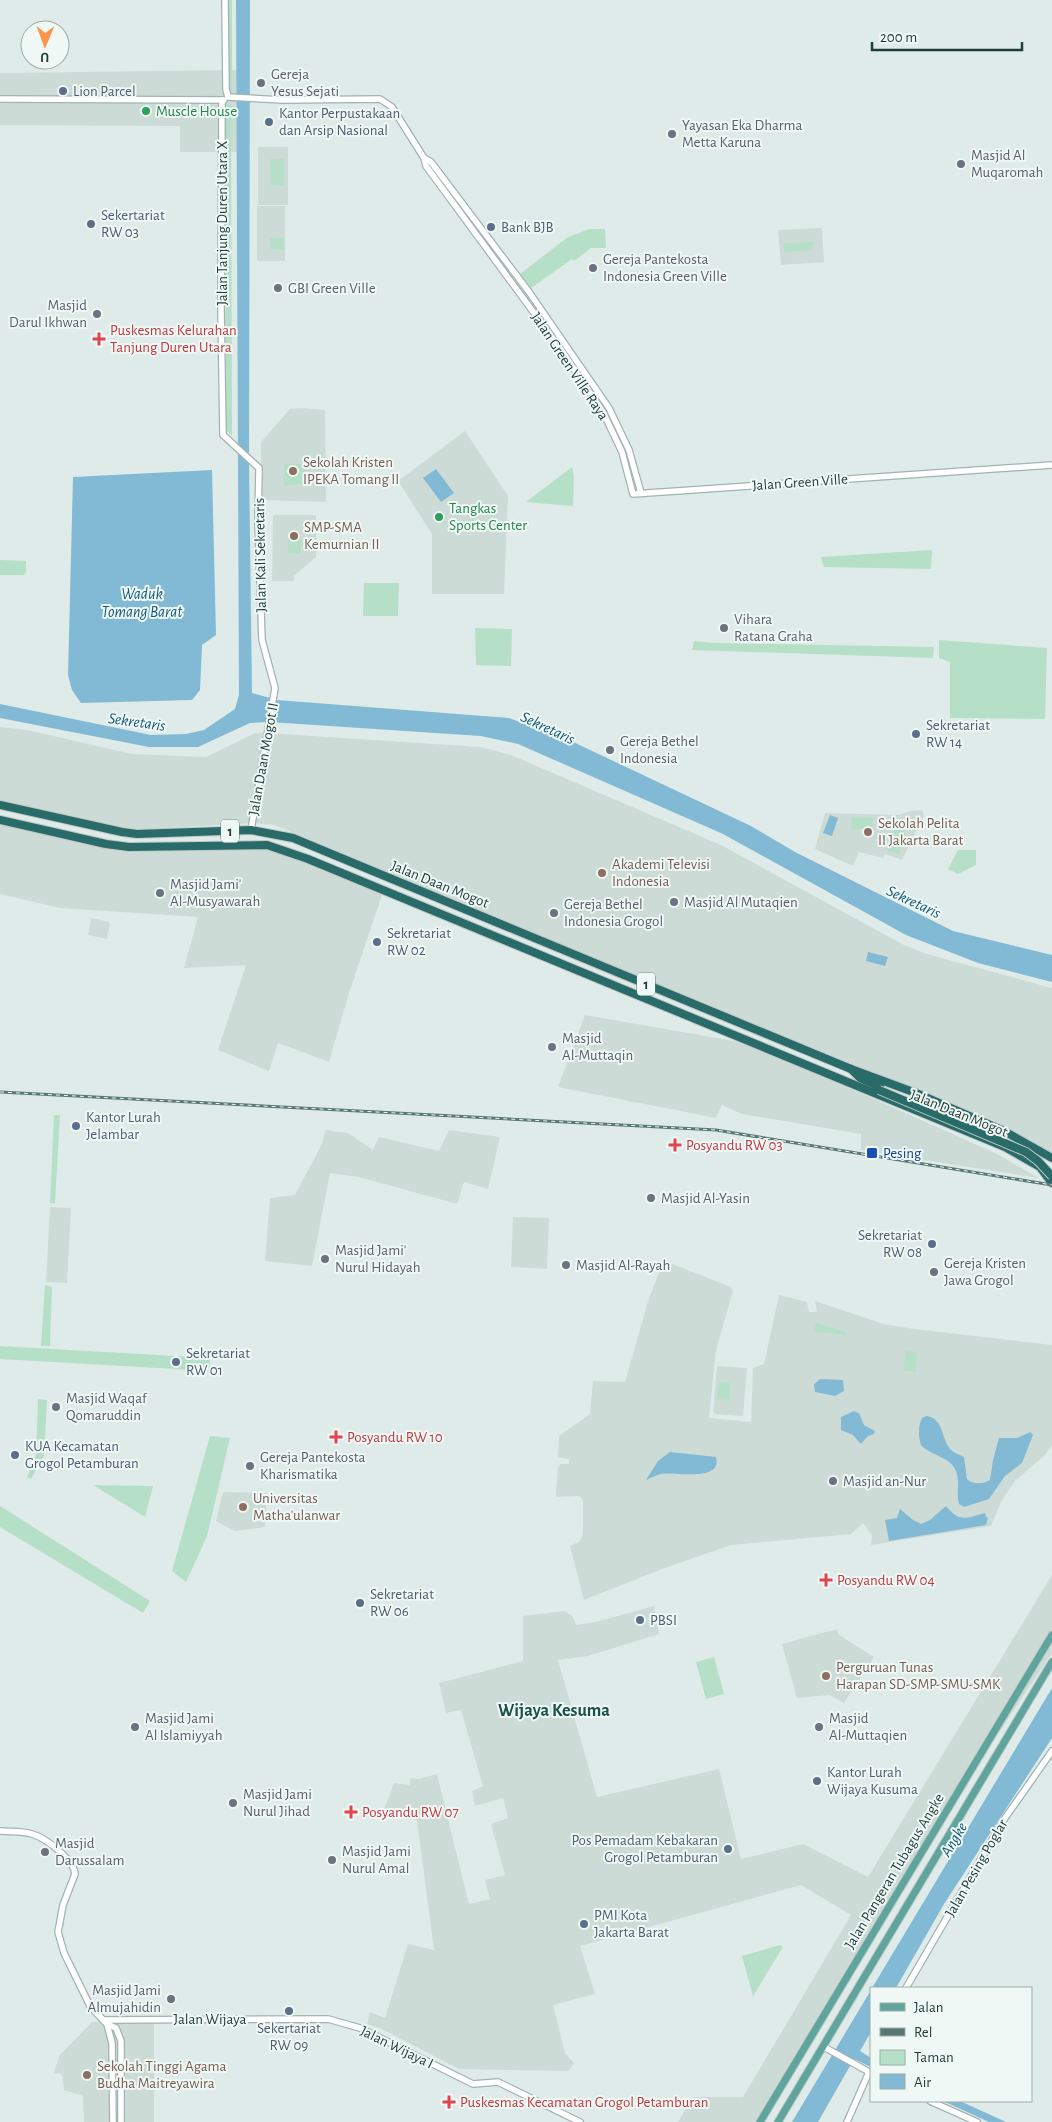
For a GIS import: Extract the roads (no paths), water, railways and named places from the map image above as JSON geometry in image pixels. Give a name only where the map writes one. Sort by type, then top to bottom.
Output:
[{"type":"highway","name":"Jalan Daan Mogot","points":[[0,805],[115,831],[137,834],[251,830],[293,838],[851,1069],[916,1092],[1020,1138],[1052,1158]]},
{"type":"highway","name":"Jalan Daan Mogot","points":[[0,820],[106,844],[129,847],[266,845],[308,859],[1011,1150],[1040,1167],[1052,1183]]},
{"type":"highway","points":[[434,910],[440,898]]},
{"type":"highway","points":[[445,915],[450,902]]},
{"type":"highway","name":"Jalan Daan Mogot","points":[[851,1069],[860,1078],[880,1089],[1026,1152],[1038,1161],[1052,1176]]},
{"type":"highway","name":"Jalan Daan Mogot","points":[[847,1081],[858,1082],[880,1089],[1028,1149],[1044,1161],[1052,1171]]},
{"type":"highway","points":[[997,1144],[1005,1140],[1004,1131]]},
{"type":"highway","points":[[1011,1150],[1013,1142],[1020,1138]]},
{"type":"main road","name":"Jalan Pangeran Tubagus Angke","points":[[760,2122],[1052,1635]]},
{"type":"main road","name":"Jalan Pangeran Tubagus Angke","points":[[778,2122],[826,2048],[980,1780],[1052,1662]]},
{"type":"main road","points":[[968,1773],[972,1780],[980,1780]]},
{"type":"main road","points":[[962,1784],[970,1785],[974,1792]]},
{"type":"street","points":[[225,0],[226,89],[228,97],[231,99]]},
{"type":"street","points":[[220,100],[226,89]]},
{"type":"street","points":[[0,99],[231,99]]},
{"type":"street","name":"Jalan Green Ville Raya","points":[[231,99],[380,99],[392,107],[424,158],[426,166],[562,350],[603,412],[622,452],[633,494],[641,493],[630,450],[609,408],[529,292],[461,200],[431,162],[424,158]]},
{"type":"street","name":"Jalan Tanjung Duren Utara X","points":[[220,100],[224,436]]},
{"type":"street","name":"Jalan Kali Sekretaris","points":[[224,436],[256,463],[259,468],[258,522],[262,640],[275,691]]},
{"type":"street","name":"Jalan Green Ville","points":[[641,493],[1052,465]]},
{"type":"street","name":"Jalan Daan Mogot II","points":[[251,830],[275,691]]},
{"type":"street","name":"Jalan Pesing Poglar","points":[[907,1987],[1003,1821],[1052,1751]]},
{"type":"street","points":[[0,1831],[25,1832],[41,1837],[68,1860],[75,1871],[62,1906],[58,1932],[64,1952],[90,2006],[105,2022],[116,2028],[121,2041],[121,2122]]},
{"type":"street","name":"Jalan Wijaya","points":[[105,2022],[317,2018]]},
{"type":"street","name":"Jalan Wijaya I","points":[[317,2018],[328,2019],[360,2028],[475,2084],[498,2082],[580,2122]]},
{"type":"street","points":[[105,2022],[112,2043],[113,2122]]},
{"type":"street","points":[[826,2048],[869,2070],[847,2122]]},
{"type":"street","points":[[932,2102],[977,2122]]},
{"type":"water","points":[[236,0],[250,0],[249,462],[252,693],[277,700],[509,718],[571,741],[751,826],[795,852],[953,931],[1052,955],[1052,982],[978,963],[906,935],[723,834],[518,744],[481,736],[269,722],[250,723],[198,747],[149,747],[0,718],[0,704],[151,735],[186,734],[204,730],[235,709],[239,695]]},
{"type":"water","points":[[436,469],[454,493],[441,502],[423,478]]},
{"type":"water","name":"Waduk Tomang Barat","points":[[212,470],[216,635],[202,645],[200,690],[192,700],[81,703],[72,690],[68,675],[73,477]]},
{"type":"water","points":[[830,815],[838,818],[832,836],[823,833]]},
{"type":"water","points":[[868,952],[888,957],[885,966],[866,961]]},
{"type":"water","points":[[820,1379],[843,1380],[844,1391],[835,1396],[815,1392],[814,1384]]},
{"type":"water","points":[[854,1411],[859,1413],[864,1425],[875,1431],[874,1434],[868,1436],[861,1444],[853,1435],[841,1430],[841,1417]]},
{"type":"water","points":[[926,1416],[936,1420],[939,1424],[950,1449],[964,1457],[967,1479],[975,1483],[990,1480],[999,1438],[1017,1438],[1030,1432],[1033,1435],[1022,1463],[1005,1476],[989,1499],[964,1507],[959,1504],[957,1475],[953,1466],[921,1445],[919,1428],[922,1418]]},
{"type":"water","points":[[670,1452],[716,1457],[716,1465],[712,1470],[705,1473],[667,1473],[646,1480],[658,1461]]},
{"type":"water","points":[[946,1506],[955,1515],[964,1518],[985,1513],[986,1517],[988,1517],[986,1525],[889,1541],[885,1520],[897,1518],[900,1509],[921,1524],[930,1520]]},
{"type":"water","points":[[1052,1688],[1052,1738],[944,1904],[897,1987],[873,1987]]},
{"type":"water","points":[[870,1992],[870,2034],[860,2051],[870,2057],[870,2067],[854,2059],[818,2122],[792,2122]]},
{"type":"water","points":[[945,2102],[962,2102],[1006,2122],[989,2122]]},
{"type":"railway","points":[[0,1092],[716,1130],[1052,1185]]},
{"type":"place","name":"Gereja Yesus Sejati","points":[[261,83]]},
{"type":"place","name":"Lion Parcel","points":[[63,91]]},
{"type":"place","name":"Muscle House","points":[[146,111]]},
{"type":"place","name":"Kantor Perpustakaan dan Arsip Nasional","points":[[269,122]]},
{"type":"place","name":"Yayasan Eka Dharma Metta Karuna","points":[[672,134]]},
{"type":"place","name":"Masjid Al Muqaromah","points":[[961,164]]},
{"type":"place","name":"Sekertariat RW 03","points":[[91,224]]},
{"type":"place","name":"Bank BJB","points":[[491,227]]},
{"type":"place","name":"Gereja Pantekosta Indonesia Green Ville","points":[[593,268]]},
{"type":"place","name":"GBI Green Ville","points":[[278,288]]},
{"type":"place","name":"Masjid Darul Ikhwan","points":[[97,314]]},
{"type":"place","name":"Puskesmas Kelurahan Tanjung Duren Utara","points":[[99,339]]},
{"type":"place","name":"Sekolah Kristen IPEKA Tomang II","points":[[293,471]]},
{"type":"place","name":"Tangkas Sports Center","points":[[439,517]]},
{"type":"place","name":"SMP-SMA Kemurnian II","points":[[294,536]]},
{"type":"place","name":"Vihara Ratana Graha","points":[[724,628]]},
{"type":"place","name":"Sekretariat RW 14","points":[[916,734]]},
{"type":"place","name":"Gereja Bethel Indonesia","points":[[610,750]]},
{"type":"place","name":"Sekolah Pelita II Jakarta Barat","points":[[868,832]]},
{"type":"place","name":"Akademi Televisi Indonesia","points":[[602,873]]},
{"type":"place","name":"Masjid Jami' Al-Musyawarah","points":[[160,893]]},
{"type":"place","name":"Masjid Al Mutaqien","points":[[674,902]]},
{"type":"place","name":"Gereja Bethel Indonesia Grogol","points":[[554,913]]},
{"type":"place","name":"Sekretariat RW 02","points":[[377,942]]},
{"type":"place","name":"Masjid Al-Muttaqin","points":[[552,1047]]},
{"type":"place","name":"Kantor Lurah Jelambar","points":[[76,1126]]},
{"type":"place","name":"Posyandu RW 03","points":[[675,1145]]},
{"type":"place","name":"Pesing","points":[[872,1153]]},
{"type":"place","name":"Masjid Al-Yasin","points":[[651,1198]]},
{"type":"place","name":"Sekretariat RW 08","points":[[932,1244]]},
{"type":"place","name":"Masjid Jami' Nurul Hidayah","points":[[325,1259]]},
{"type":"place","name":"Masjid Al-Rayah","points":[[566,1265]]},
{"type":"place","name":"Gereja Kristen Jawa Grogol","points":[[934,1272]]},
{"type":"place","name":"Sekretariat RW 01","points":[[176,1362]]},
{"type":"place","name":"Masjid Waqaf Qomaruddin","points":[[56,1407]]},
{"type":"place","name":"Posyandu RW 10","points":[[336,1437]]},
{"type":"place","name":"KUA Kecamatan Grogol Petamburan","points":[[15,1455]]},
{"type":"place","name":"Gereja Pantekosta Kharismatika","points":[[250,1466]]},
{"type":"place","name":"Masjid an-Nur","points":[[833,1481]]},
{"type":"place","name":"Universitas Matha'ulanwar","points":[[243,1507]]},
{"type":"place","name":"Posyandu RW 04","points":[[826,1580]]},
{"type":"place","name":"Sekretariat RW 06","points":[[360,1603]]},
{"type":"place","name":"PBSI","points":[[640,1620]]},
{"type":"place","name":"Perguruan Tunas Harapan SD-SMP-SMU-SMK","points":[[826,1676]]},
{"type":"place","name":"Masjid Jami Al Islamiyyah","points":[[135,1727]]},
{"type":"place","name":"Masjid Al-Muttaqien","points":[[819,1727]]},
{"type":"place","name":"Kantor Lurah Wijaya Kusuma","points":[[817,1781]]},
{"type":"place","name":"Masjid Jami Nurul Jihad","points":[[233,1803]]},
{"type":"place","name":"Posyandu RW 07","points":[[351,1812]]},
{"type":"place","name":"Pos Pemadam Kebakaran Grogol Petamburan","points":[[728,1849]]},
{"type":"place","name":"Masjid Darussalam","points":[[45,1852]]},
{"type":"place","name":"Masjid Jami Nurul Amal","points":[[332,1860]]},
{"type":"place","name":"PMI Kota Jakarta Barat","points":[[584,1924]]},
{"type":"place","name":"Masjid Jami Almujahidin","points":[[171,1999]]},
{"type":"place","name":"Sekertariat RW 09","points":[[289,2011]]},
{"type":"place","name":"Sekolah Tinggi Agama Budha Maitreyawira","points":[[87,2075]]},
{"type":"place","name":"Puskesmas Kecamatan Grogol Petamburan","points":[[449,2102]]},
{"type":"district","name":"Wijaya Kesuma","points":[[554,1710]]},
{"type":"water label","name":"Sekretaris","points":[[137,721]]},
{"type":"water label","name":"Sekretaris","points":[[548,727]]},
{"type":"water label","name":"Sekretaris","points":[[914,901]]},
{"type":"water label","name":"Angke","points":[[953,1839]]}]
